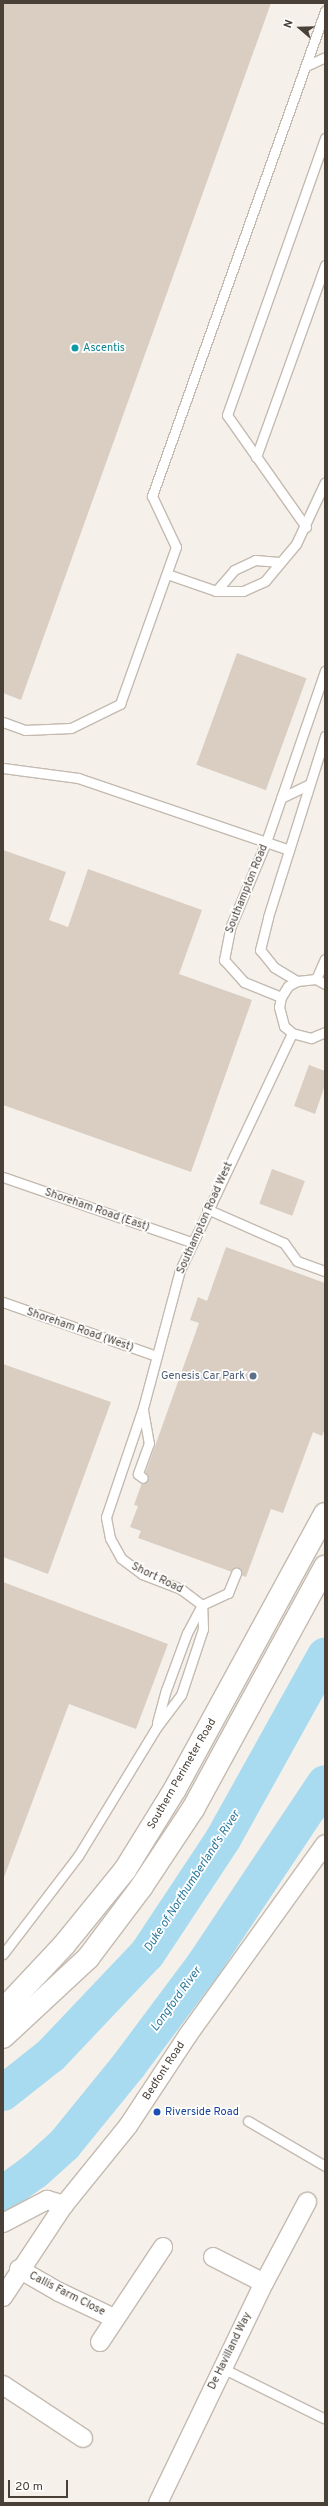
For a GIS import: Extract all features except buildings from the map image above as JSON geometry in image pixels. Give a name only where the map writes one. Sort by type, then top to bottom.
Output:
[{"type":"street","name":"Southern Perimeter Road","points":[[3,2010],[64,1945],[125,1870],[175,1789],[325,1514]]},
{"type":"street","points":[[3,2037],[88,1958],[142,1886],[193,1809],[325,1567]]},
{"type":"street","name":"Bedfont Road","points":[[3,2297],[20,2269],[64,2205],[128,2126],[197,2022],[325,1844]]},
{"type":"street","points":[[3,2223],[47,2200],[64,2205]]},
{"type":"street","name":"De Havilland Way","points":[[158,2503],[264,2283],[307,2202]]},
{"type":"street","name":"Callis Farm Close","points":[[100,2342],[114,2318],[163,2247]]},
{"type":"street","points":[[213,2257],[264,2283]]},
{"type":"street","name":"Callis Farm Close","points":[[20,2269],[60,2292],[114,2318]]},
{"type":"street","points":[[3,2385],[83,2438]]},
{"type":"lane","points":[[3,722],[25,730],[71,728],[120,704],[176,547],[152,496],[325,11]]},
{"type":"lane","points":[[306,66],[325,58]]},
{"type":"lane","points":[[306,528],[226,415],[325,138]]},
{"type":"lane","points":[[256,457],[325,265]]},
{"type":"lane","points":[[167,574],[216,591],[243,591],[265,582],[279,562],[288,554],[306,528],[325,482]]},
{"type":"lane","points":[[216,591],[234,570],[255,560],[279,562]]},
{"type":"lane","name":"Southampton Road","points":[[281,997],[244,982],[224,960],[230,928],[266,842],[325,671]]},
{"type":"lane","points":[[297,981],[274,967],[260,950],[268,917],[308,785],[325,736]]},
{"type":"lane","points":[[3,768],[78,778],[289,850]]},
{"type":"lane","points":[[282,798],[308,785]]},
{"type":"lane","points":[[316,979],[325,959]]},
{"type":"lane","points":[[325,984],[316,979],[297,981],[288,986],[281,997],[280,1017],[292,1033],[310,1038],[325,1032]]},
{"type":"lane","name":"Southampton Road West","points":[[114,1549],[110,1538],[106,1517],[143,1408],[171,1298],[191,1242],[292,1033]]},
{"type":"lane","name":"Shoreham Road (East)","points":[[3,1177],[191,1242]]},
{"type":"lane","points":[[207,1209],[284,1243],[297,1261],[325,1271]]},
{"type":"lane","name":"Shoreham Road (West)","points":[[3,1302],[156,1356]]},
{"type":"lane","points":[[143,1408],[149,1443],[138,1474],[143,1478]]},
{"type":"lane","name":"Short Road","points":[[114,1549],[129,1565],[142,1574],[181,1589],[202,1604]]},
{"type":"lane","points":[[156,1728],[166,1690],[187,1633],[202,1604],[228,1593],[236,1573]]},
{"type":"lane","points":[[3,1954],[78,1856],[156,1728],[181,1695],[193,1665],[203,1629],[202,1604]]},
{"type":"lane","points":[[248,2121],[325,2166]]},
{"type":"lane","points":[[222,2368],[323,2418]]},
{"type":"waterway","name":"Duke of Northumberland's River","points":[[3,2093],[51,2055],[147,1954],[223,1839],[325,1656]]},
{"type":"waterway","name":"Longford River","points":[[3,2194],[35,2171],[64,2145],[129,2065],[205,1963],[325,1783]]},
{"type":"place","name":"Ascentis","points":[[75,348]]},
{"type":"place","name":"Genesis Car Park","points":[[253,1376]]},
{"type":"place","name":"Riverside Road","points":[[157,2112]]}]
